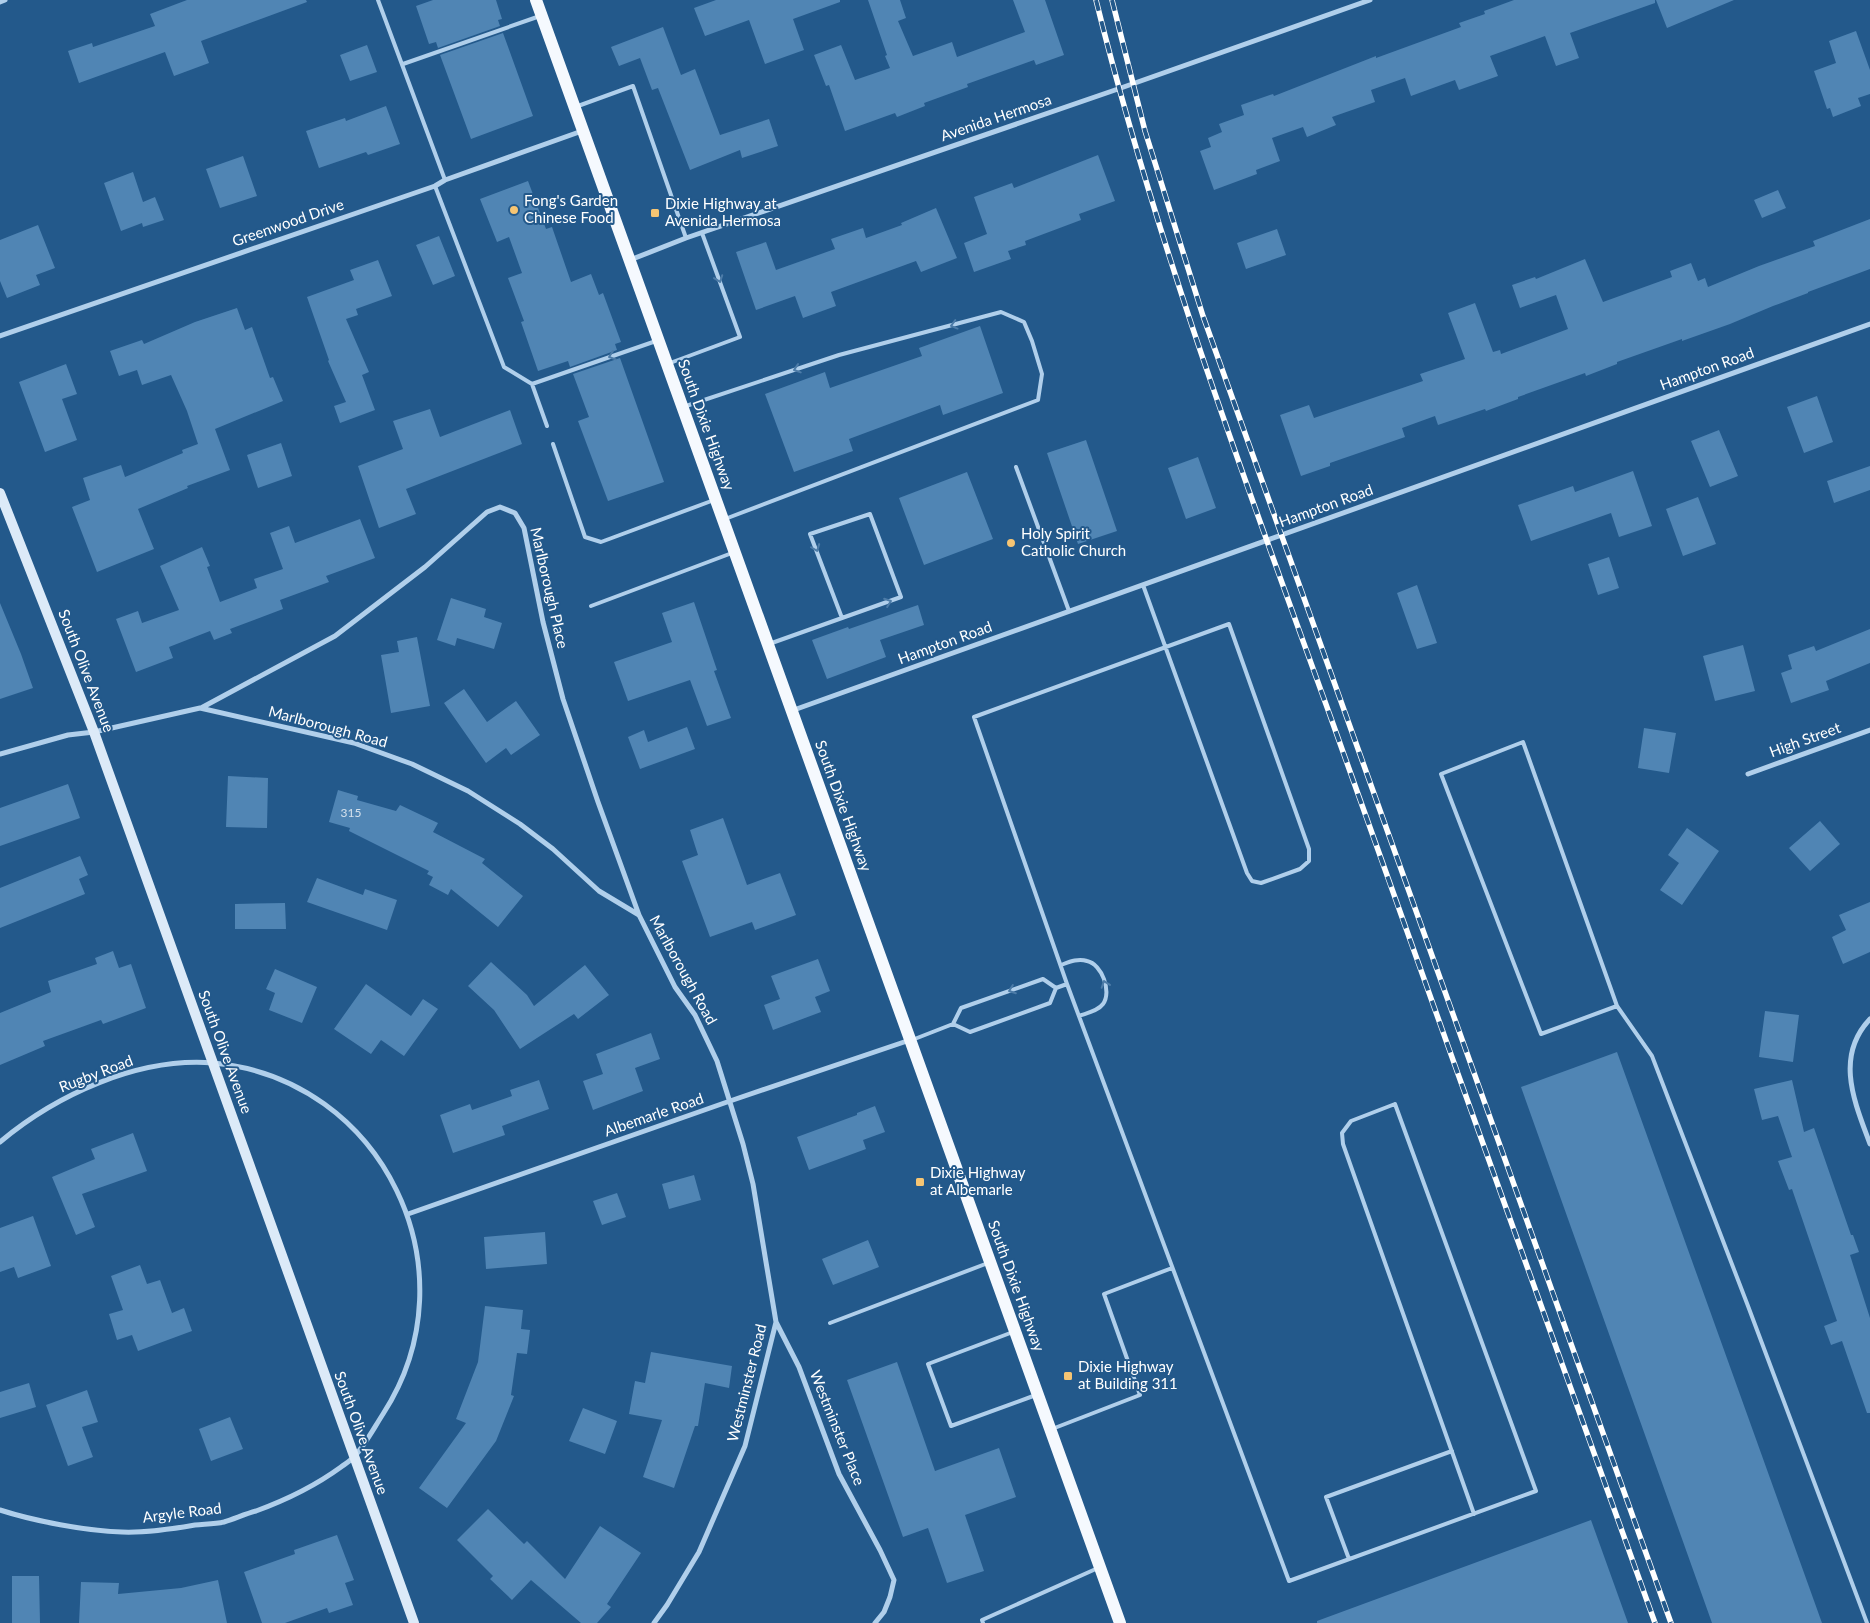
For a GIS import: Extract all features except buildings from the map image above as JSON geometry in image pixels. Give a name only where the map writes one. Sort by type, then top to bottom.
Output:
[{"type":"main road","name":"South Dixie Highway","points":[[537,0],[722,520],[1120,1623]]},
{"type":"street","points":[[0,2],[5,0]]},
{"type":"street","name":"Avenida Hermosa","points":[[630,260],[686,238],[1370,0]]},
{"type":"street","name":"Greenwood Drive","points":[[0,336],[435,186],[445,180],[583,131]]},
{"type":"street","name":"Hampton Road","points":[[791,711],[1870,324]]},
{"type":"street","name":"South Olive Avenue","points":[[0,493],[94,732],[414,1623]]},
{"type":"street","name":"Marlborough Place","points":[[200,708],[336,636],[425,567],[487,512],[500,507],[515,513],[524,528],[543,622],[563,699],[639,915]]},
{"type":"street","name":"Marlborough Road","points":[[0,754],[68,735],[94,732],[200,708],[354,743],[412,764],[468,791],[520,824],[553,849],[599,891],[639,915],[675,987],[695,1015],[717,1060],[730,1101]]},
{"type":"street","name":"High Street","points":[[1748,774],[1870,730]]},
{"type":"street","points":[[1869,1021],[1859,1036],[1853,1050],[1850,1081],[1853,1097],[1870,1144]]},
{"type":"street","name":"Albemarle Road","points":[[408,1214],[910,1040]]},
{"type":"street","name":"Rugby Road","points":[[0,1142],[54,1103],[132,1071],[173,1064],[213,1063],[262,1073],[295,1086],[324,1104],[351,1126],[374,1152],[393,1181],[408,1214]]},
{"type":"street","name":"Westminster Road","points":[[654,1623],[699,1552],[745,1446],[776,1322],[753,1184],[744,1144],[730,1101]]},
{"type":"street","name":"Argyle Road","points":[[0,1510],[36,1519],[123,1532],[176,1528],[224,1522],[284,1500],[322,1481],[354,1457],[393,1398],[407,1367],[416,1333],[420,1299],[419,1264],[408,1214]]},
{"type":"street","name":"Westminster Place","points":[[776,1322],[799,1367],[840,1474],[894,1580],[884,1612],[875,1623]]},
{"type":"lane","points":[[378,0],[445,180]]},
{"type":"lane","points":[[403,64],[542,16]]},
{"type":"lane","points":[[575,108],[633,86],[686,238]]},
{"type":"lane","points":[[435,186],[504,367],[532,384],[547,426]]},
{"type":"lane","points":[[667,364],[740,337],[702,233]]},
{"type":"lane","points":[[682,407],[839,355],[1001,312],[1024,322],[1032,341],[1042,374],[1038,400],[722,520]]},
{"type":"lane","points":[[532,384],[658,340]]},
{"type":"lane","points":[[554,444],[585,537],[601,542],[715,500]]},
{"type":"lane","points":[[1016,467],[1069,611]]},
{"type":"lane","points":[[767,645],[901,597],[870,514],[810,534],[842,618]]},
{"type":"lane","points":[[591,606],[734,552]]},
{"type":"lane","points":[[1143,585],[1165,647],[1247,873],[1252,881],[1261,883],[1300,869],[1309,861],[1309,849],[1229,624],[1165,647],[974,717],[1067,984],[1289,1581],[1349,1560],[1474,1514],[1536,1491],[1395,1104],[1351,1121],[1342,1133],[1343,1144],[1474,1514]]},
{"type":"lane","points":[[1616,1006],[1541,1034],[1442,774],[1523,742],[1616,1006],[1652,1056],[1745,1297],[1867,1623]]},
{"type":"lane","points":[[1061,965],[1076,960],[1089,961],[1100,971],[1108,993],[1105,1002],[1099,1008],[1079,1016]]},
{"type":"lane","points":[[910,1040],[953,1024],[961,1008],[1043,979],[1056,988]]},
{"type":"lane","points":[[953,1024],[970,1032],[1050,1003],[1056,988],[1067,984]]},
{"type":"lane","points":[[830,1323],[990,1262]]},
{"type":"lane","points":[[1050,1430],[1140,1395],[1104,1294],[1172,1268]]},
{"type":"lane","points":[[1015,1331],[928,1364],[951,1426],[1038,1394]]},
{"type":"lane","points":[[1349,1560],[1326,1497],[1452,1451]]},
{"type":"lane","points":[[983,1623],[982,1620],[1100,1567]]},
{"type":"railway","points":[[1096,0],[1120,92],[1147,183],[1205,363],[1267,543],[1655,1623]]},
{"type":"railway","points":[[1112,0],[1145,131],[1203,316],[1671,1623]]},
{"type":"place","name":"Fong's Garden Chinese Food","points":[[514,210]]},
{"type":"place","name":"Dixie Highway at Avenida Hermosa","points":[[655,213]]},
{"type":"place","name":"Holy Spirit Catholic Church","points":[[1011,543]]},
{"type":"place","name":"Dixie Highway at Albemarle","points":[[920,1182]]},
{"type":"place","name":"Dixie Highway at Building 311","points":[[1068,1376]]}]
